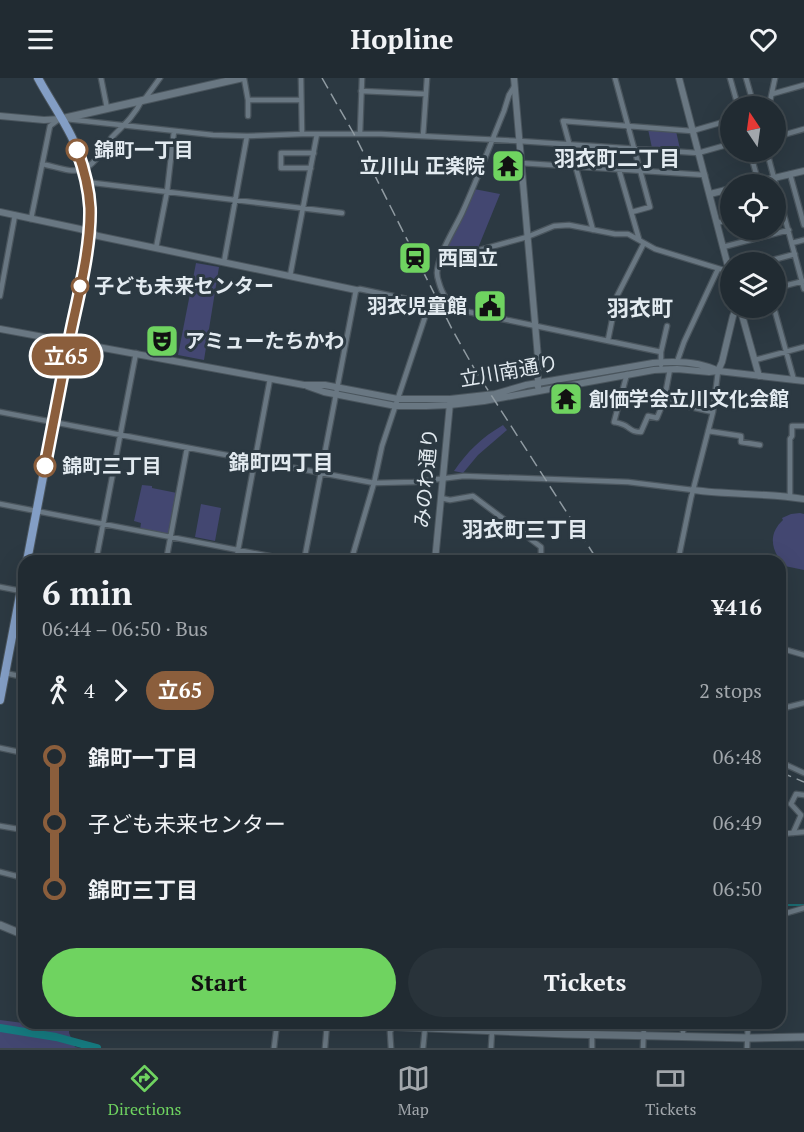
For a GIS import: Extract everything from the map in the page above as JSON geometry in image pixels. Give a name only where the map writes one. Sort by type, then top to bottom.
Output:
[{"type":"main road","points":[[61,118],[143,100],[207,82],[243,78]]},
{"type":"main road","points":[[28,555],[89,231],[90,208],[84,169],[75,143],[41,81]]},
{"type":"main road","points":[[0,700],[6,651],[18,606]]},
{"type":"main road","points":[[0,925],[18,932]]},
{"type":"main road","points":[[447,1029],[592,1035],[804,1037]]},
{"type":"street","points":[[101,78],[107,108]]},
{"type":"street","points":[[42,164],[75,171],[91,164],[124,126],[160,78]]},
{"type":"street","points":[[243,78],[248,100],[248,116]]},
{"type":"street","points":[[301,78],[302,134]]},
{"type":"street","points":[[360,134],[362,78]]},
{"type":"street","points":[[423,136],[427,78]]},
{"type":"street","points":[[514,78],[538,358],[538,387]]},
{"type":"street","points":[[615,78],[650,207],[632,212]]},
{"type":"street","points":[[679,78],[724,252]]},
{"type":"street","points":[[730,78],[735,96]]},
{"type":"street","points":[[746,78],[751,96]]},
{"type":"street","points":[[775,78],[772,94],[804,85]]},
{"type":"street","points":[[514,86],[440,261],[437,271],[443,295],[453,307],[464,311],[661,352]]},
{"type":"street","points":[[362,92],[426,94]]},
{"type":"street","points":[[248,100],[301,100]]},
{"type":"street","points":[[0,116],[44,120],[61,118],[213,135],[423,136],[698,153],[720,147]]},
{"type":"street","points":[[31,219],[50,126],[61,118]]},
{"type":"street","points":[[593,230],[563,121],[692,131],[720,123]]},
{"type":"street","points":[[786,134],[804,129]]},
{"type":"street","points":[[156,248],[167,192],[174,131]]},
{"type":"street","points":[[290,276],[317,134]]},
{"type":"street","points":[[224,262],[247,136]]},
{"type":"street","points":[[311,168],[281,168],[281,153],[314,153]]},
{"type":"street","points":[[521,163],[705,176]]},
{"type":"street","points":[[608,340],[617,296],[642,241],[620,170]]},
{"type":"street","points":[[786,175],[804,171]]},
{"type":"street","points":[[790,174],[804,225]]},
{"type":"street","points":[[87,183],[342,213]]},
{"type":"street","points":[[710,194],[720,192]]},
{"type":"street","points":[[0,212],[89,231],[98,236],[421,302],[425,306],[426,314],[382,446],[374,483],[353,555]]},
{"type":"street","points":[[0,296],[15,215]]},
{"type":"street","points":[[786,219],[804,289]]},
{"type":"street","points":[[440,261],[527,237],[559,225],[568,225],[615,234],[628,234],[655,249],[718,269],[677,362]]},
{"type":"street","points":[[723,247],[789,230]]},
{"type":"street","points":[[792,243],[804,240]]},
{"type":"street","points":[[786,256],[795,254]]},
{"type":"street","points":[[786,285],[803,281]]},
{"type":"street","points":[[305,555],[356,290]]},
{"type":"street","points":[[679,555],[713,412],[718,371],[733,318]]},
{"type":"street","points":[[743,318],[759,376]]},
{"type":"street","points":[[777,318],[794,380]]},
{"type":"street","points":[[661,366],[661,352],[667,326]]},
{"type":"street","name":"立川南通り","points":[[0,329],[304,385],[325,385],[337,391],[397,402],[483,401],[626,367],[661,366],[670,369],[718,371],[804,381]]},
{"type":"street","points":[[755,360],[804,347]]},
{"type":"street","points":[[97,555],[136,353]]},
{"type":"street","name":"立川南通り","points":[[538,387],[627,374],[677,362],[710,366],[718,371]]},
{"type":"street","points":[[627,374],[614,422],[626,425],[635,432],[641,432],[648,416],[657,418],[664,401],[670,369]]},
{"type":"street","points":[[237,555],[270,379]]},
{"type":"street","points":[[664,401],[713,412]]},
{"type":"street","name":"みのわ通り","points":[[436,555],[450,402]]},
{"type":"street","points":[[0,412],[374,483],[414,482],[455,476],[473,476],[628,482],[713,493],[804,499]]},
{"type":"street","points":[[790,497],[792,426],[804,426]]},
{"type":"street","points":[[708,431],[741,436],[741,442],[760,445]]},
{"type":"street","points":[[167,555],[187,448]]},
{"type":"street","points":[[441,498],[450,500],[473,496],[541,547],[541,555]]},
{"type":"street","points":[[0,504],[264,555]]},
{"type":"street","points":[[0,587],[18,590]]},
{"type":"street","points":[[786,650],[804,655]]},
{"type":"street","points":[[5,673],[18,676]]},
{"type":"street","points":[[786,708],[804,703]]},
{"type":"street","points":[[0,748],[18,752]]},
{"type":"street","points":[[786,765],[804,773]]},
{"type":"street","points":[[793,833],[801,815],[791,804],[796,794],[804,795]]},
{"type":"street","points":[[0,826],[18,829]]},
{"type":"street","points":[[786,834],[804,832]]},
{"type":"street","points":[[0,872],[18,876]]},
{"type":"street","points":[[786,913],[804,908]]},
{"type":"street","points":[[274,1048],[276,1029]]},
{"type":"street","points":[[325,1048],[327,1029]]},
{"type":"street","points":[[391,1048],[392,1029]]},
{"type":"street","points":[[423,1048],[424,1029]]},
{"type":"street","points":[[566,1029],[566,1034]]},
{"type":"street","points":[[643,1048],[644,1029]]},
{"type":"street","points":[[682,1037],[683,1029]]},
{"type":"street","points":[[747,1048],[748,1029]]},
{"type":"street","points":[[491,1048],[492,1031]]},
{"type":"street","points":[[592,1035],[592,1048]]},
{"type":"shaded area","points":[[648,129],[676,131],[680,149],[652,148]]},
{"type":"shaded area","points":[[474,189],[500,194],[478,248],[443,258]]},
{"type":"shaded area","points":[[196,263],[219,267],[204,360],[178,355]]},
{"type":"shaded area","points":[[503,425],[507,430],[478,455],[463,473],[454,471],[476,445]]},
{"type":"shaded area","points":[[142,485],[177,493],[169,535],[140,530],[141,523],[134,521]]},
{"type":"shaded area","points":[[201,504],[221,508],[215,541],[195,537]]},
{"type":"shaded area","points":[[791,514],[804,514],[804,570],[786,566],[786,555],[777,555],[774,547],[773,538],[776,529],[783,520],[782,518]]},
{"type":"shaded area","points":[[0,1020],[18,1022],[18,1029],[69,1029],[75,1047],[80,1048],[0,1048]]},
{"type":"waterway","points":[[786,905],[804,905]]},
{"type":"waterway","points":[[0,1028],[56,1037],[97,1048]]},
{"type":"railway","points":[[322,78],[354,134],[475,370],[594,555]]},
{"type":"railway","points":[[786,774],[804,782]]},
{"type":"bus line","name":"立65","points":[[45,466],[89,231],[88,193],[84,169],[77,150]]},
{"type":"place","name":"錦町一丁目","points":[[77,150]]},
{"type":"place","name":"立川山 正楽院","points":[[508,166]]},
{"type":"place","name":"西国立","points":[[415,258]]},
{"type":"place","name":"子ども未来センター","points":[[80,286]]},
{"type":"place","name":"羽衣児童館","points":[[490,306]]},
{"type":"place","name":"アミューたちかわ","points":[[162,341]]},
{"type":"place","name":"創価学会立川文化会館","points":[[566,399]]},
{"type":"place","name":"錦町三丁目","points":[[45,466]]},
{"type":"district","name":"羽衣町二丁目","points":[[617,159]]},
{"type":"district","name":"羽衣町","points":[[640,308]]},
{"type":"district","name":"錦町四丁目","points":[[281,463]]},
{"type":"district","name":"羽衣町三丁目","points":[[525,530]]}]
